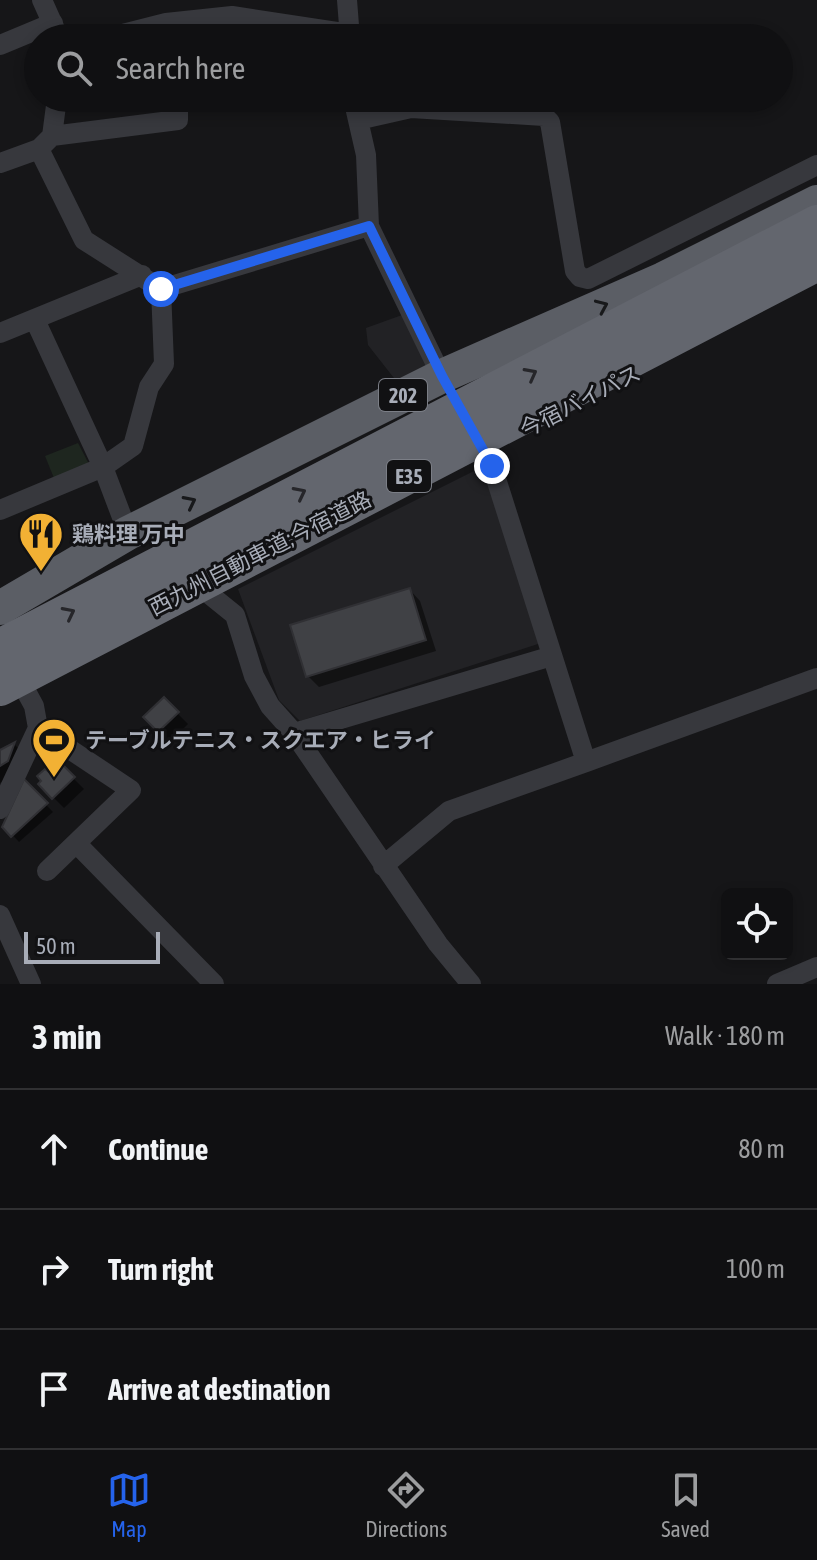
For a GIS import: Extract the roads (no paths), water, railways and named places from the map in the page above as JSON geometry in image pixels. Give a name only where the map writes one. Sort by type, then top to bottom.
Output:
[{"type":"highway","name":"202","points":[[0,608],[128,533],[442,376],[663,279],[817,202]]},
{"type":"highway","name":"西九州自動車道;今宿道路","points":[[0,647],[817,224]]},
{"type":"highway","name":"西九州自動車道;今宿道路","points":[[8,692],[817,262]]},
{"type":"highway","name":"今宿バイパス","points":[[8,692],[209,594],[680,351],[817,276]]},
{"type":"street","points":[[42,0],[53,24]]},
{"type":"street","points":[[347,0],[349,24]]},
{"type":"street","points":[[198,24],[232,16],[279,24]]},
{"type":"street","points":[[0,45],[24,39]]},
{"type":"street","points":[[54,112],[46,142],[84,240],[161,289]]},
{"type":"street","points":[[0,163],[46,142],[178,120],[178,112]]},
{"type":"street","points":[[356,112],[366,155],[369,226],[442,376],[492,466],[586,762]]},
{"type":"street","points":[[358,120],[393,112]]},
{"type":"street","points":[[478,112],[544,116],[550,122],[575,271],[580,277],[588,279],[817,165]]},
{"type":"street","points":[[161,289],[369,226]]},
{"type":"street","points":[[0,333],[142,275]]},
{"type":"street","points":[[0,510],[103,467],[133,446],[149,387],[164,364],[161,289]]},
{"type":"street","points":[[35,320],[103,467],[128,533]]},
{"type":"street","points":[[209,594],[235,615],[254,676],[270,706],[294,733],[438,944],[471,984]]},
{"type":"street","points":[[0,647],[8,692],[34,706],[38,728],[0,809]]},
{"type":"street","points":[[294,733],[552,656]]},
{"type":"street","points":[[383,866],[449,811],[817,678]]},
{"type":"street","points":[[38,728],[131,790],[47,871]]},
{"type":"street","points":[[76,843],[214,984]]},
{"type":"street","points":[[0,915],[31,984]]},
{"type":"street","points":[[777,984],[817,967]]},
{"type":"place","name":"鶏料理 万中","points":[[41,573]]},
{"type":"place","name":"テーブルテニス・スクエア・ヒライ","points":[[54,779]]}]
